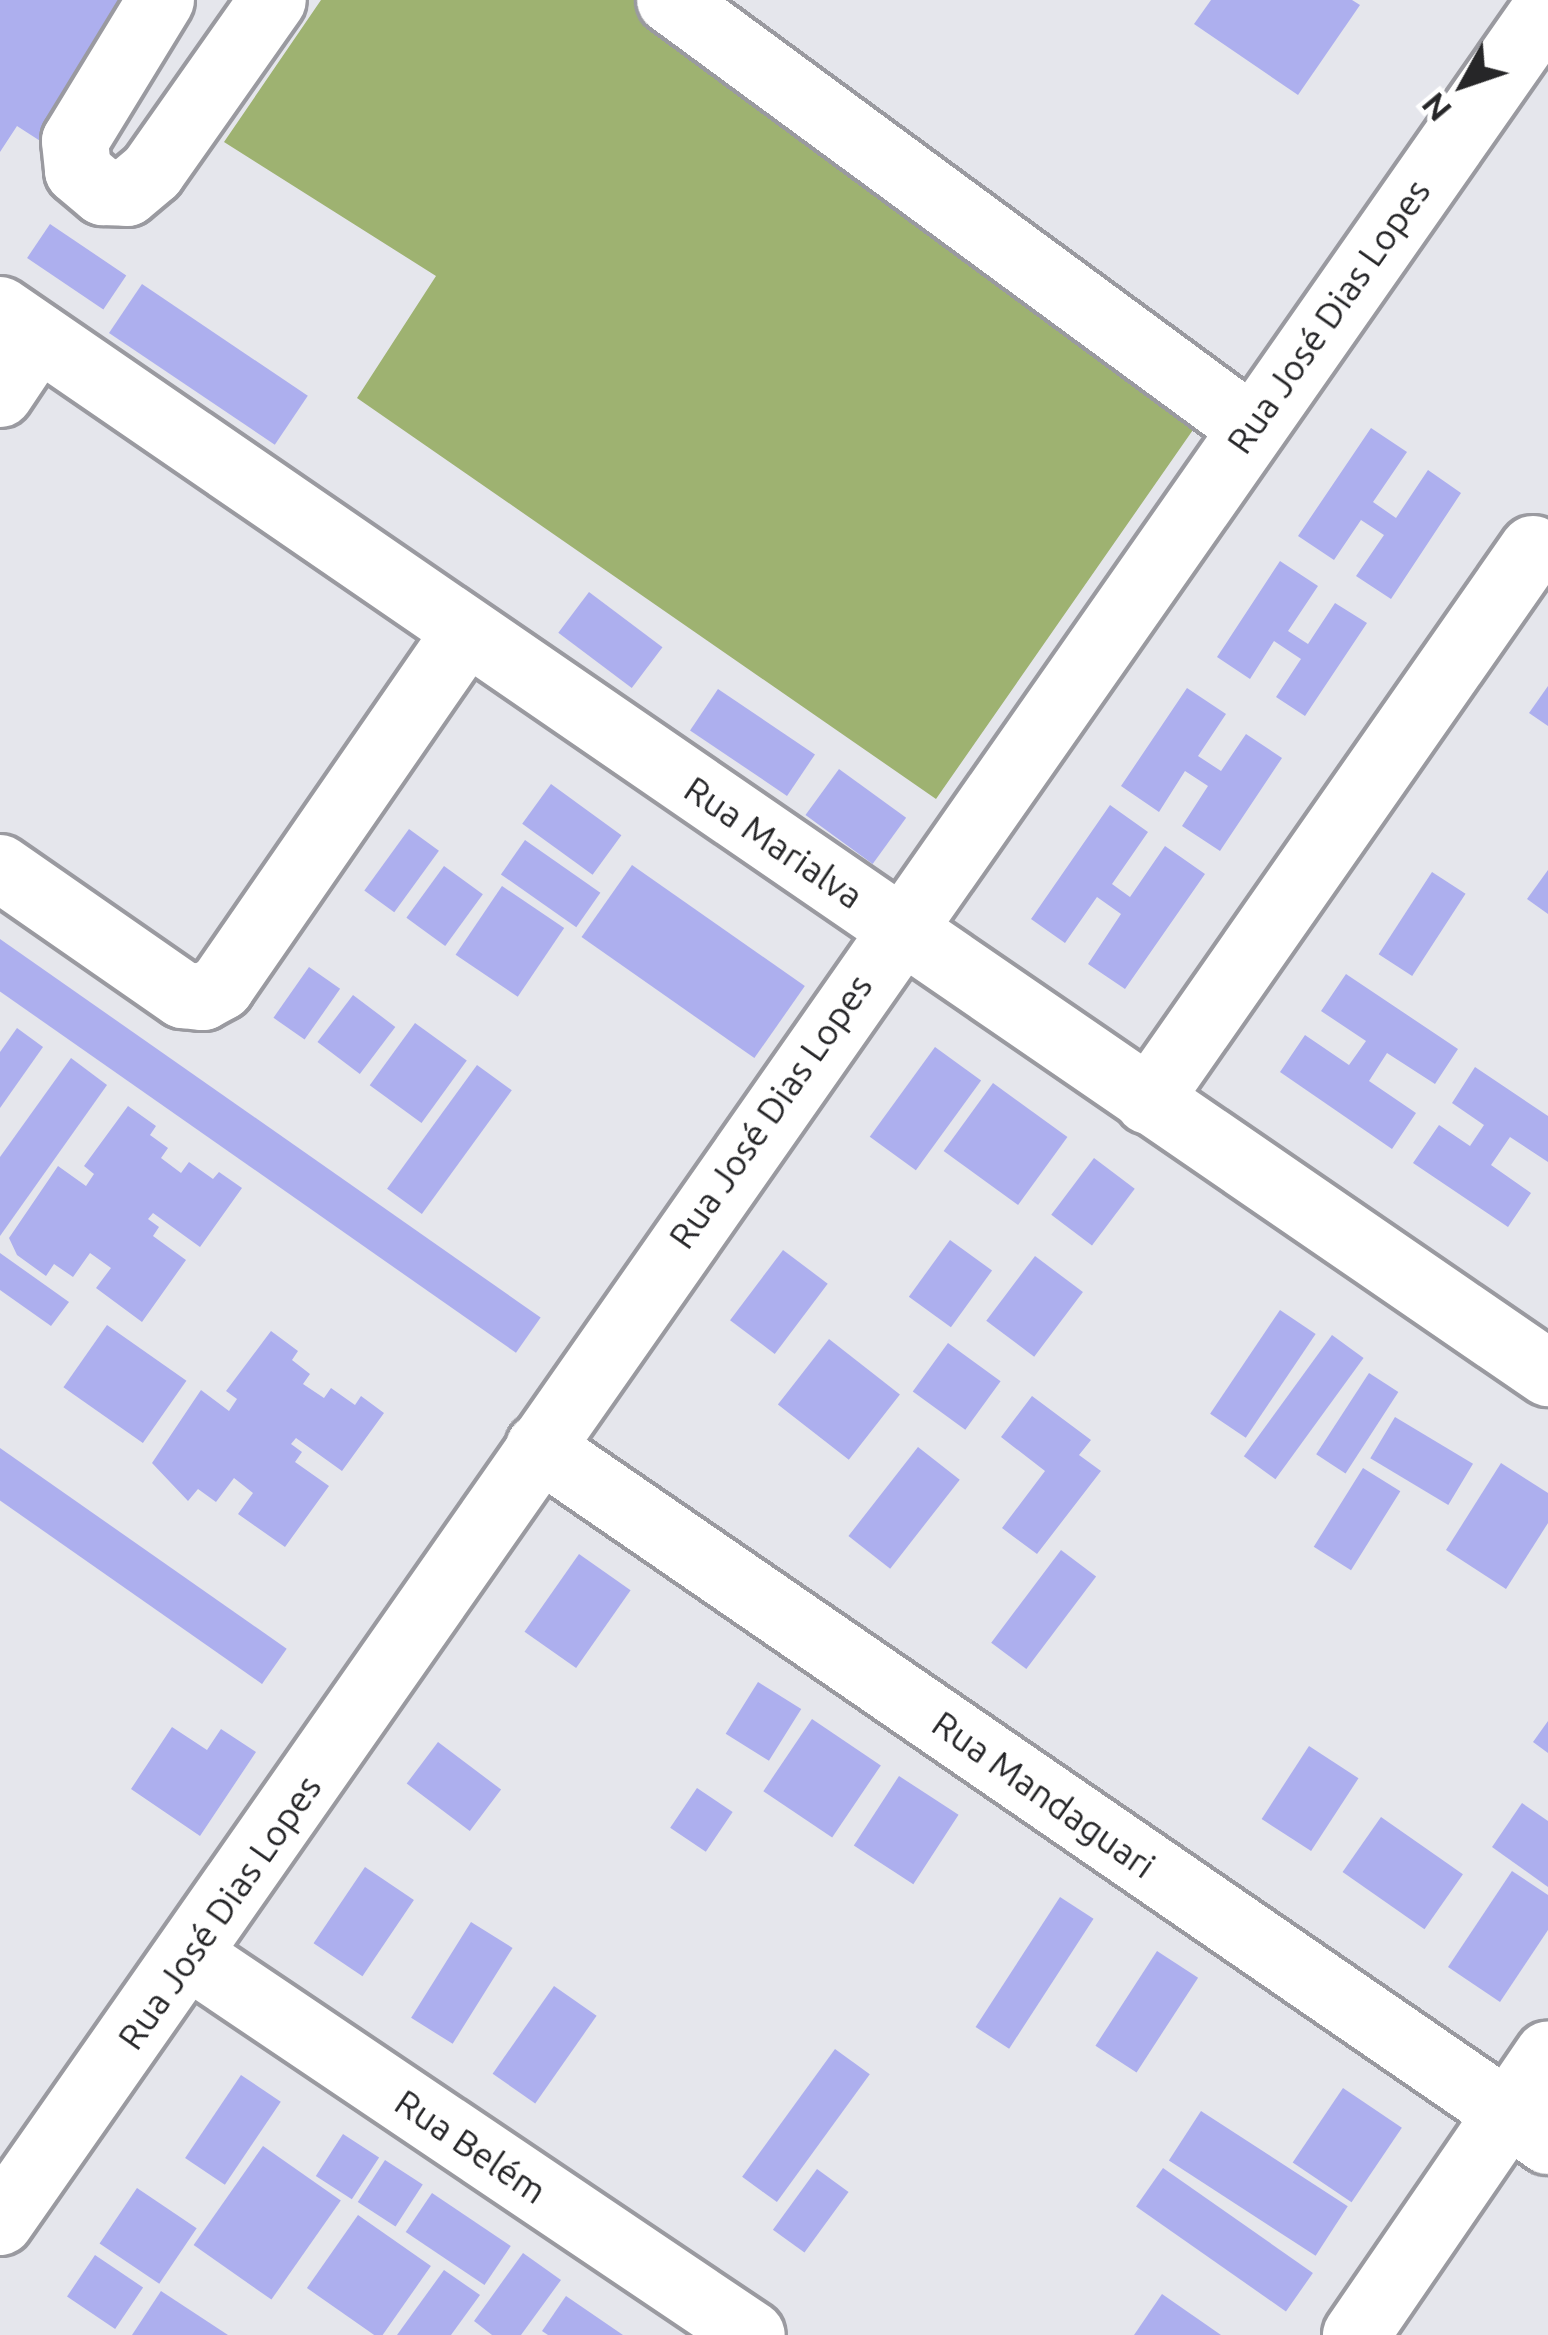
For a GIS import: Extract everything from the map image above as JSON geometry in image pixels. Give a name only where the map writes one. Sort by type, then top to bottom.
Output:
[{"type":"street","points":[[161,0],[75,141],[78,171],[103,192],[127,193],[152,172],[273,0]]},
{"type":"street","points":[[670,0],[1250,427]]},
{"type":"street","name":"Rua José Dias Lopes","points":[[0,2222],[190,1957],[898,927],[1548,6]]},
{"type":"street","points":[[0,394],[19,324]]},
{"type":"street","name":"Rua Marialva","points":[[19,324],[1148,1101],[1540,1350]]},
{"type":"street","points":[[1148,1101],[1533,549]]},
{"type":"street","points":[[0,868],[183,994],[203,997],[221,987],[466,632]]},
{"type":"street","name":"Rua Mandaguari","points":[[539,1447],[1528,2128]]},
{"type":"street","name":"Rua Belém","points":[[190,1957],[752,2335]]},
{"type":"street","points":[[1356,2335],[1528,2128],[1548,2055]]},
{"type":"green space","points":[[321,0],[646,0],[1211,404],[936,799],[357,398],[436,276],[224,142]]},
{"type":"building","points":[[0,0],[143,0],[48,146],[17,126],[0,152]]},
{"type":"building","points":[[1211,0],[1352,0],[1360,5],[1298,95],[1194,24]]},
{"type":"building","points":[[50,224],[126,275],[103,309],[27,258]]},
{"type":"building","points":[[142,284],[308,396],[275,445],[109,333]]},
{"type":"building","points":[[1371,428],[1407,452],[1373,502],[1396,518],[1428,470],[1461,493],[1391,599],[1356,576],[1384,535],[1361,520],[1334,560],[1298,536]]},
{"type":"building","points":[[1280,561],[1318,586],[1288,631],[1308,644],[1335,603],[1367,623],[1305,716],[1276,697],[1301,659],[1274,641],[1250,679],[1217,657]]},
{"type":"building","points":[[589,592],[662,647],[632,688],[558,633]]},
{"type":"building","points":[[1548,686],[1548,726],[1529,713]]},
{"type":"building","points":[[1187,688],[1226,714],[1198,756],[1221,771],[1246,734],[1282,758],[1220,851],[1182,826],[1208,786],[1185,771],[1159,812],[1121,786]]},
{"type":"building","points":[[718,689],[815,754],[787,796],[690,730]]},
{"type":"building","points":[[839,769],[906,818],[873,864],[805,815]]},
{"type":"building","points":[[551,784],[621,835],[593,875],[522,824]]},
{"type":"building","points":[[1110,805],[1148,832],[1112,884],[1130,897],[1165,846],[1205,874],[1125,989],[1088,964],[1121,914],[1097,897],[1065,943],[1031,919]]},
{"type":"building","points":[[409,829],[439,851],[394,912],[364,890]]},
{"type":"building","points":[[525,840],[600,893],[576,927],[501,874]]},
{"type":"building","points":[[632,865],[805,986],[754,1058],[582,937]]},
{"type":"building","points":[[444,866],[483,894],[445,946],[406,918]]},
{"type":"building","points":[[1548,870],[1548,914],[1527,899]]},
{"type":"building","points":[[1432,872],[1466,894],[1412,976],[1379,954]]},
{"type":"building","points":[[502,886],[564,928],[518,997],[456,955]]},
{"type":"building","points":[[0,939],[541,1318],[516,1353],[0,991]]},
{"type":"building","points":[[309,967],[340,989],[305,1040],[273,1018]]},
{"type":"building","points":[[1346,974],[1458,1049],[1435,1084],[1387,1053],[1369,1081],[1416,1113],[1392,1149],[1280,1072],[1305,1035],[1349,1065],[1366,1041],[1321,1011]]},
{"type":"building","points":[[353,995],[395,1027],[360,1074],[317,1042]]},
{"type":"building","points":[[415,1023],[467,1061],[422,1123],[370,1085]]},
{"type":"building","points":[[17,1028],[43,1047],[0,1108],[0,1052]]},
{"type":"building","points":[[935,1047],[981,1081],[916,1170],[870,1137]]},
{"type":"building","points":[[71,1058],[107,1085],[0,1236],[0,1157]]},
{"type":"building","points":[[477,1065],[512,1090],[422,1214],[387,1189]]},
{"type":"building","points":[[1475,1067],[1548,1116],[1548,1162],[1510,1137],[1491,1165],[1531,1193],[1508,1227],[1413,1163],[1439,1125],[1470,1146],[1484,1125],[1452,1103]]},
{"type":"building","points":[[993,1083],[1067,1137],[1018,1205],[944,1151]]},
{"type":"building","points":[[128,1106],[156,1126],[150,1135],[168,1148],[161,1158],[181,1173],[189,1162],[213,1179],[219,1172],[242,1188],[200,1247],[153,1213],[148,1219],[159,1227],[153,1236],[186,1260],[142,1322],[96,1288],[111,1268],[90,1253],[73,1277],[54,1264],[46,1276],[17,1255],[9,1238],[58,1166],[86,1186],[94,1174],[84,1166]]},
{"type":"building","points":[[1094,1158],[1135,1189],[1092,1245],[1051,1215]]},
{"type":"building","points":[[950,1240],[992,1271],[951,1327],[909,1297]]},
{"type":"building","points":[[783,1250],[828,1284],[775,1354],[730,1320]]},
{"type":"building","points":[[0,1253],[69,1302],[51,1326],[0,1290]]},
{"type":"building","points":[[1035,1256],[1083,1292],[1034,1357],[986,1321]]},
{"type":"building","points":[[1280,1310],[1316,1334],[1246,1438],[1210,1414]]},
{"type":"building","points":[[107,1325],[186,1381],[143,1443],[63,1387]]},
{"type":"building","points":[[271,1331],[298,1351],[292,1360],[310,1374],[303,1384],[324,1398],[331,1388],[355,1405],[361,1396],[384,1413],[342,1471],[296,1438],[291,1444],[302,1452],[295,1462],[329,1486],[285,1547],[238,1514],[253,1493],[234,1478],[216,1502],[198,1489],[188,1501],[152,1463],[201,1390],[229,1411],[237,1399],[226,1391]]},
{"type":"building","points":[[1332,1335],[1364,1358],[1275,1479],[1244,1456]]},
{"type":"building","points":[[829,1339],[900,1394],[849,1460],[778,1404]]},
{"type":"building","points":[[948,1343],[1001,1381],[965,1430],[913,1392]]},
{"type":"building","points":[[1369,1373],[1398,1392],[1346,1473],[1316,1454]]},
{"type":"building","points":[[1032,1396],[1091,1440],[1079,1455],[1101,1471],[1037,1554],[1002,1528],[1045,1471],[1001,1437]]},
{"type":"building","points":[[1395,1417],[1473,1464],[1448,1505],[1370,1458]]},
{"type":"building","points":[[918,1447],[960,1480],[890,1569],[848,1536]]},
{"type":"building","points":[[0,1448],[287,1649],[262,1684],[0,1500]]},
{"type":"building","points":[[1501,1463],[1548,1493],[1548,1523],[1506,1589],[1446,1550]]},
{"type":"building","points":[[1363,1468],[1400,1491],[1351,1570],[1314,1547]]},
{"type":"building","points":[[1061,1550],[1096,1576],[1026,1669],[991,1643]]},
{"type":"building","points":[[579,1554],[631,1590],[576,1668],[525,1632]]},
{"type":"building","points":[[758,1682],[801,1709],[769,1761],[726,1734]]},
{"type":"building","points":[[812,1719],[881,1765],[832,1838],[763,1791]]},
{"type":"building","points":[[1548,1721],[1548,1753],[1533,1742]]},
{"type":"building","points":[[172,1727],[207,1750],[221,1729],[256,1752],[200,1836],[131,1789]]},
{"type":"building","points":[[438,1742],[501,1790],[470,1831],[407,1784]]},
{"type":"building","points":[[1309,1746],[1358,1778],[1311,1851],[1262,1819]]},
{"type":"building","points":[[899,1776],[959,1815],[913,1884],[854,1846]]},
{"type":"building","points":[[697,1788],[733,1812],[706,1852],[670,1828]]},
{"type":"building","points":[[1522,1803],[1548,1821],[1548,1887],[1492,1847]]},
{"type":"building","points":[[1381,1817],[1463,1874],[1424,1929],[1343,1872]]},
{"type":"building","points":[[365,1867],[414,1900],[362,1976],[314,1943]]},
{"type":"building","points":[[1512,1871],[1548,1895],[1548,1930],[1500,2002],[1448,1967]]},
{"type":"building","points":[[1060,1897],[1094,1919],[1009,2049],[976,2027]]},
{"type":"building","points":[[471,1922],[513,1948],[453,2044],[411,2018]]},
{"type":"building","points":[[1157,1951],[1198,1978],[1137,2072],[1095,2046]]},
{"type":"building","points":[[554,1986],[597,2016],[535,2103],[493,2074]]},
{"type":"building","points":[[835,2049],[870,2074],[777,2202],[742,2177]]},
{"type":"building","points":[[241,2075],[281,2102],[225,2185],[185,2158]]},
{"type":"building","points":[[1343,2088],[1402,2128],[1352,2202],[1293,2163]]},
{"type":"building","points":[[1201,2111],[1348,2206],[1316,2256],[1169,2160]]},
{"type":"building","points":[[343,2134],[379,2157],[352,2199],[316,2176]]},
{"type":"building","points":[[263,2146],[341,2200],[271,2300],[194,2245]]},
{"type":"building","points":[[385,2160],[423,2185],[396,2226],[358,2202]]},
{"type":"building","points":[[1163,2168],[1313,2273],[1286,2311],[1136,2207]]},
{"type":"building","points":[[817,2169],[849,2192],[804,2253],[773,2230]]},
{"type":"building","points":[[137,2188],[197,2228],[159,2284],[100,2244]]},
{"type":"building","points":[[432,2193],[511,2246],[484,2285],[406,2232]]},
{"type":"building","points":[[358,2215],[431,2266],[383,2335],[374,2335],[307,2288]]},
{"type":"building","points":[[523,2253],[561,2280],[521,2335],[492,2335],[474,2321]]},
{"type":"building","points":[[95,2255],[143,2287],[115,2329],[67,2296]]},
{"type":"building","points":[[444,2270],[480,2295],[451,2335],[397,2335]]},
{"type":"building","points":[[161,2291],[228,2335],[132,2335]]},
{"type":"building","points":[[1162,2294],[1221,2335],[1134,2335]]},
{"type":"building","points":[[566,2296],[623,2335],[548,2335],[542,2331]]}]
